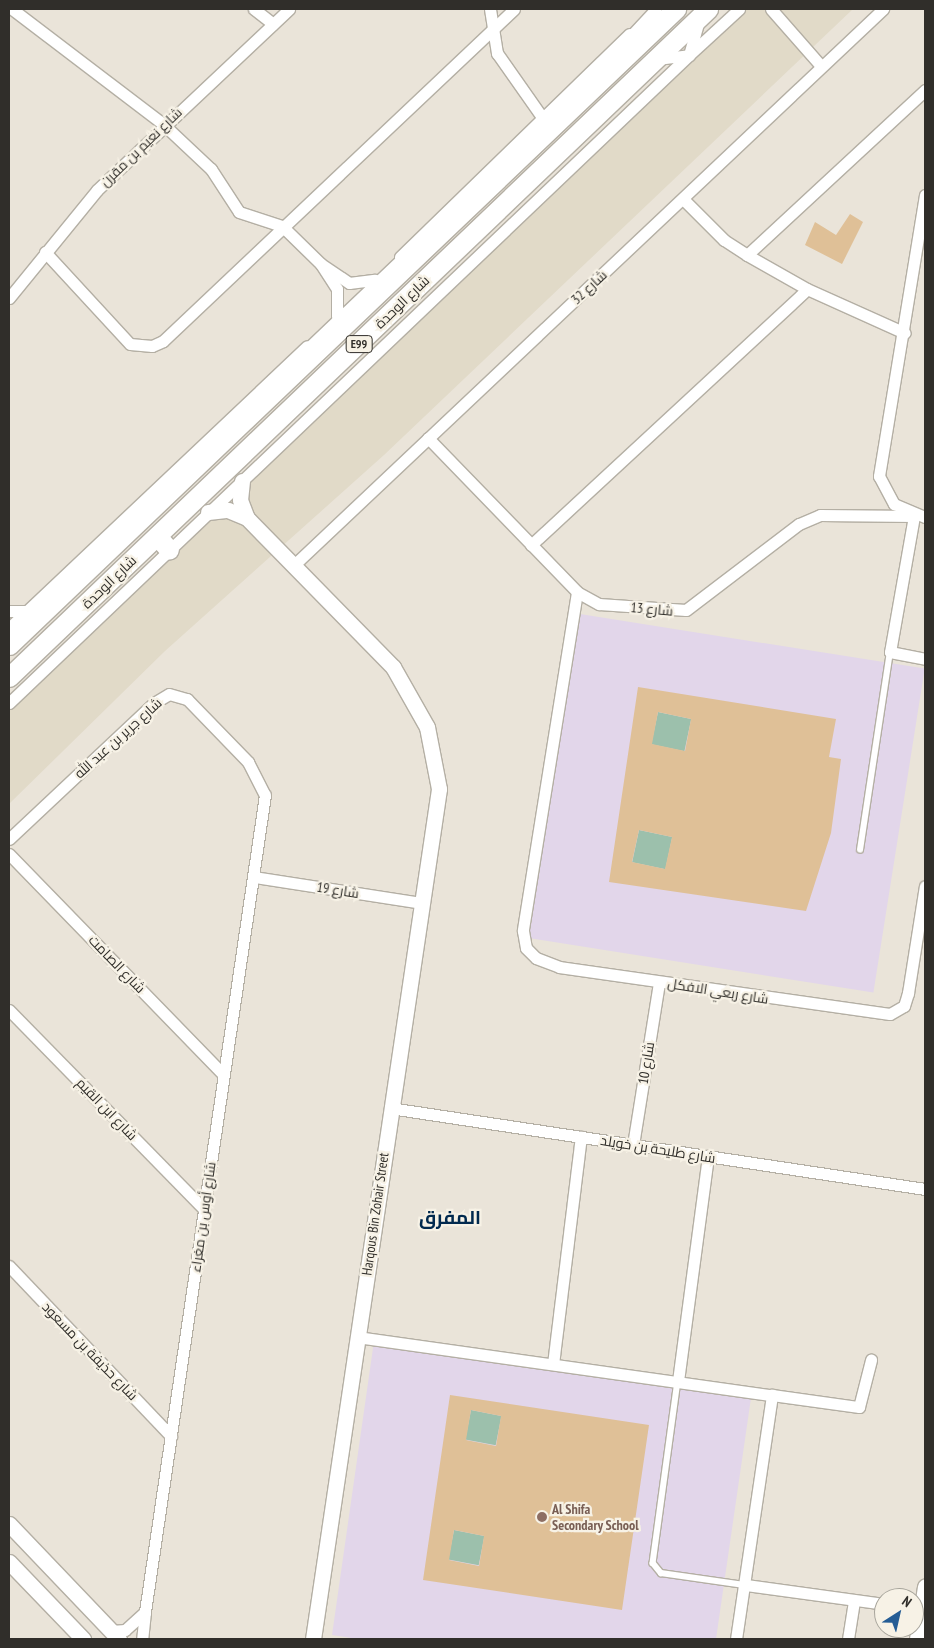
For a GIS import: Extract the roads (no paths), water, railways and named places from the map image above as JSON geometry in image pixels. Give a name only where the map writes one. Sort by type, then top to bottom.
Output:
[{"type":"main road","name":"شارع الوحدة","points":[[9,645],[67,581],[298,370],[676,9]]},
{"type":"main road","name":"شارع الوحدة","points":[[9,678],[163,543],[704,12]]},
{"type":"main road","points":[[613,71],[589,106],[596,111],[613,102]]},
{"type":"street","points":[[12,9],[163,124],[211,169],[239,212],[282,226],[321,264],[350,283],[379,278]]},
{"type":"street","points":[[254,9],[273,24]]},
{"type":"street","name":"شارع نعيم بن مقرن","points":[[9,298],[97,190],[163,124],[289,9]]},
{"type":"street","points":[[490,9],[501,61],[542,117]]},
{"type":"street","points":[[45,252],[130,344],[152,346],[163,341],[282,226],[514,9]]},
{"type":"street","points":[[9,628],[26,611],[67,581],[306,346],[379,278],[542,117],[656,9]]},
{"type":"street","points":[[9,703],[163,543],[208,512],[242,481],[739,9]]},
{"type":"street","points":[[771,9],[821,66]]},
{"type":"street","name":"شارع 32","points":[[295,564],[684,199],[821,66],[883,9]]},
{"type":"street","points":[[689,55],[704,12]]},
{"type":"street","points":[[613,71],[629,34]]},
{"type":"street","points":[[657,59],[689,55]]},
{"type":"street","points":[[747,255],[925,90]]},
{"type":"street","points":[[925,198],[905,333],[879,476],[889,498],[920,516],[890,652],[925,659]]},
{"type":"street","points":[[684,199],[724,240],[747,255],[806,289],[905,333]]},
{"type":"street","points":[[400,257],[431,244]]},
{"type":"street","points":[[321,264],[337,290],[340,308],[335,318]]},
{"type":"street","points":[[531,545],[806,289]]},
{"type":"street","points":[[298,370],[306,346]]},
{"type":"street","name":"شارع 13","points":[[428,438],[577,592],[599,604],[686,610],[799,524],[820,515],[920,516]]},
{"type":"street","points":[[242,481],[240,500],[247,518]]},
{"type":"street","points":[[208,512],[228,510],[247,518]]},
{"type":"street","name":"Harqous Bin Zohair Street","points":[[247,518],[295,564],[393,667],[414,699],[436,755],[439,789],[390,1108],[313,1639]]},
{"type":"street","name":"شارع ربعي الافكل","points":[[577,592],[522,931],[531,953],[559,967],[877,1015],[896,1013],[906,1002],[925,886]]},
{"type":"street","points":[[9,611],[26,611]]},
{"type":"street","name":"شارع جرير بن عبد الله","points":[[9,839],[154,703],[169,694],[187,699],[248,762],[265,795],[262,821]]},
{"type":"street","name":"شارع أوس بن مغراء","points":[[142,1639],[262,821]]},
{"type":"street","name":"شارع الصامت","points":[[9,854],[224,1075]]},
{"type":"street","name":"شارع 19","points":[[254,877],[422,903]]},
{"type":"street","name":"شارع 10","points":[[633,1145],[659,982]]},
{"type":"street","name":"شارع ابن القيم","points":[[9,1010],[204,1209]]},
{"type":"street","name":"شارع طليحة بن خويلد","points":[[390,1108],[925,1190]]},
{"type":"street","points":[[553,1364],[581,1137]]},
{"type":"street","points":[[678,1382],[708,1156]]},
{"type":"street","name":"شارع حذيفة بن مسعود","points":[[9,1266],[171,1436]]},
{"type":"street","points":[[357,1336],[859,1407],[871,1360]]},
{"type":"street","points":[[736,1639],[746,1585],[772,1395]]},
{"type":"street","points":[[9,1524],[115,1635],[125,1630],[145,1612]]},
{"type":"street","points":[[9,1562],[83,1639]]},
{"type":"street","points":[[746,1585],[874,1603]]},
{"type":"street","points":[[848,1639],[854,1600]]},
{"type":"lane","points":[[860,850],[890,652]]},
{"type":"lane","points":[[678,1382],[653,1563],[661,1573],[746,1585]]},
{"type":"place","name":"Al Shifa Secondary School","points":[[542,1517]]},
{"type":"district","name":"المفرق","points":[[450,1218]]}]
